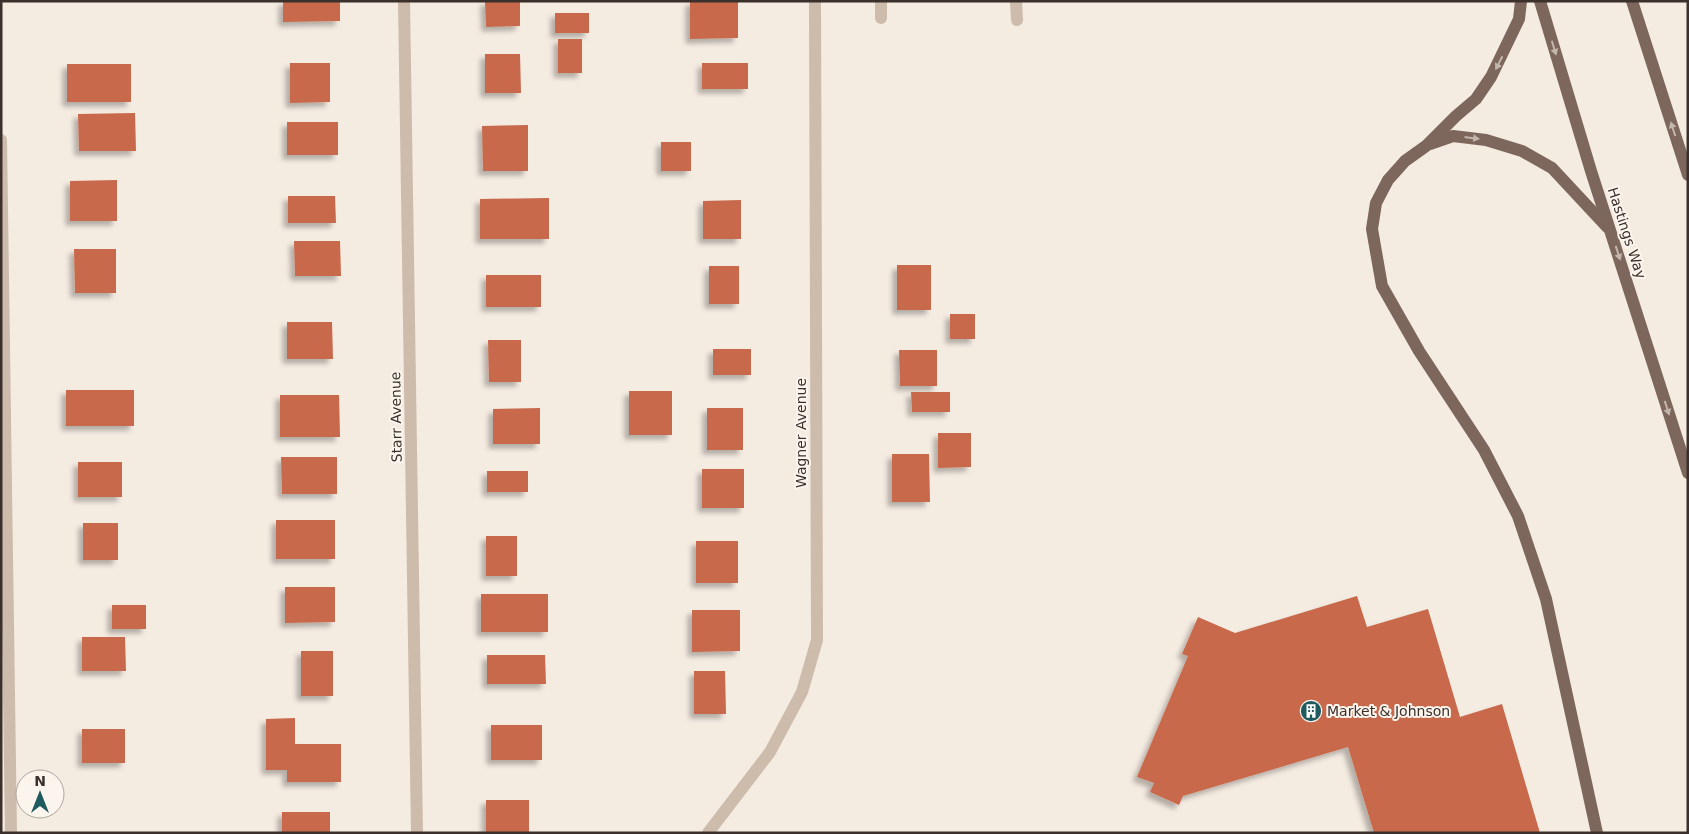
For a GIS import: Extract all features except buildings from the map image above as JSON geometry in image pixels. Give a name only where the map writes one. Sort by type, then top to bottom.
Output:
[{"type":"main road","points":[[1521,1],[1519,20],[1491,77],[1476,99],[1426,146],[1405,161],[1388,180],[1376,203],[1372,229],[1382,286],[1419,351],[1484,450],[1518,516],[1546,599],[1597,833]]},
{"type":"main road","name":"Hastings Way","points":[[1540,1],[1688,473]]},
{"type":"main road","points":[[1632,1],[1688,175]]},
{"type":"main road","points":[[1426,146],[1453,136],[1486,140],[1522,151],[1552,168],[1610,229]]},
{"type":"street","name":"Starr Avenue","points":[[404,1],[417,833]]},
{"type":"street","name":"Wagner Avenue","points":[[708,833],[770,752],[802,692],[816,640],[815,1]]},
{"type":"street","points":[[881,1],[881,18]]},
{"type":"street","points":[[1016,1],[1016,20]]},
{"type":"street","points":[[1,140],[11,833]]},
{"type":"place","name":"Market & Johnson","points":[[1311,711]]}]
